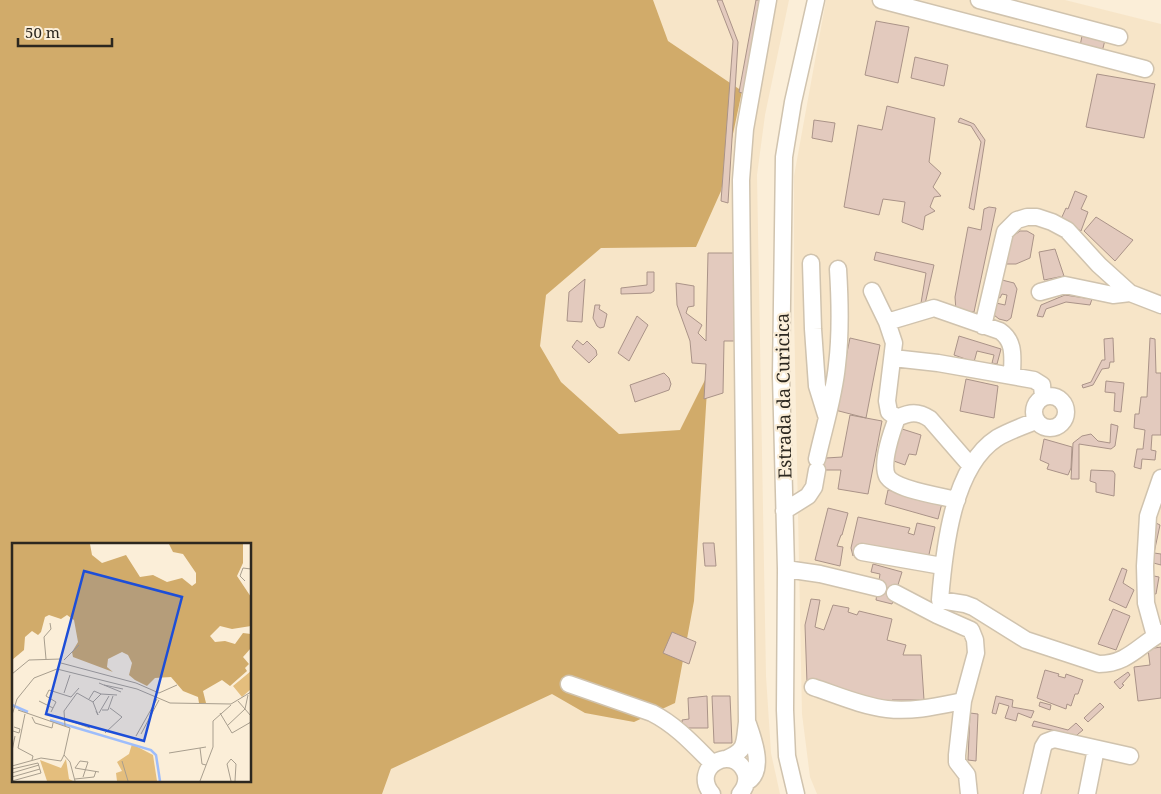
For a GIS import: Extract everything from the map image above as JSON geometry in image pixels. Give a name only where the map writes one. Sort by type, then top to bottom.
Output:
[{"type":"street","points":[[710,793],[706,784],[708,770],[742,750],[747,722],[741,180],[745,130],[768,0]]},
{"type":"street","name":"Estrada da Curicica","points":[[796,794],[787,756],[785,710],[786,569],[781,376],[784,157],[793,102],[816,0]]},
{"type":"street","points":[[881,0],[1145,69]]},
{"type":"street","points":[[979,0],[1118,37]]},
{"type":"street","points":[[982,326],[1006,232],[1017,220],[1027,217],[1037,217],[1067,230],[1099,265],[1130,293],[1161,305]]},
{"type":"street","points":[[811,263],[813,329],[818,386],[826,417]]},
{"type":"street","points":[[784,512],[808,496],[814,488],[837,364],[840,301],[838,269]]},
{"type":"street","points":[[1040,292],[1065,285],[1113,295],[1130,293]]},
{"type":"street","points":[[872,292],[887,322],[894,342],[886,401],[889,412],[897,418]]},
{"type":"street","points":[[887,322],[934,308],[1000,331],[1008,337],[1012,352],[1012,376]]},
{"type":"street","points":[[893,358],[938,363],[1038,382],[1043,389],[1043,397]]},
{"type":"street","points":[[1052,396],[1061,400],[1066,408],[1066,417],[1060,425],[1052,429],[1043,427],[1036,421],[1033,412],[1036,403],[1043,397],[1052,396]]},
{"type":"street","points":[[957,500],[904,487],[893,482],[888,477],[885,463],[897,418],[913,412],[923,414],[930,419],[970,465]]},
{"type":"street","points":[[938,608],[947,534],[970,465],[997,438],[1036,421]]},
{"type":"street","points":[[938,608],[973,606],[1026,640],[1099,664],[1121,661],[1158,635],[1146,604],[1145,566],[1148,516],[1161,478]]},
{"type":"street","points":[[862,552],[942,566]]},
{"type":"street","points":[[786,569],[820,574],[878,588]]},
{"type":"street","points":[[896,593],[938,608],[971,630],[975,640],[976,653],[963,701],[957,762],[967,775],[969,794]]},
{"type":"street","points":[[569,684],[665,719],[719,762],[733,760],[739,763],[746,775],[743,788]]},
{"type":"street","points":[[813,687],[870,706],[887,709],[931,708],[963,701]]},
{"type":"street","points":[[743,788],[753,779],[755,773],[756,756],[754,741],[747,722]]},
{"type":"street","points":[[1032,794],[1043,747],[1046,742],[1054,739],[1130,756]]},
{"type":"street","points":[[1086,794],[1096,748]]},
{"type":"shaded area","points":[[0,0],[653,0],[668,41],[742,91],[721,191],[696,247],[601,248],[546,295],[540,346],[561,382],[619,434],[680,430],[708,374],[694,601],[675,703],[634,722],[585,713],[552,694],[391,769],[382,794],[0,794]]},
{"type":"shaded area","points":[[629,0],[789,0],[765,115],[757,175],[766,676],[771,753],[780,794],[356,794],[554,399],[525,322],[653,46]]},
{"type":"shaded area","points":[[826,0],[1065,0],[1161,24],[1161,794],[817,794],[810,777],[802,714],[794,312],[794,176]]},
{"type":"building","points":[[717,0],[722,0],[738,42],[728,203],[721,201],[733,41]]},
{"type":"building","points":[[756,0],[763,0],[745,94],[739,92]]},
{"type":"building","points":[[876,21],[909,27],[898,83],[865,75]]},
{"type":"building","points":[[1083,31],[1106,36],[1102,52],[1080,46]]},
{"type":"building","points":[[915,57],[948,65],[944,86],[911,78]]},
{"type":"building","points":[[1097,74],[1155,84],[1144,138],[1086,127]]},
{"type":"building","points":[[887,106],[935,118],[929,162],[941,173],[933,187],[941,196],[934,197],[930,207],[935,211],[925,216],[923,230],[902,222],[905,202],[883,199],[879,215],[844,207],[858,125],[882,130]]},
{"type":"building","points":[[960,118],[974,124],[985,140],[974,210],[969,208],[981,142],[971,126],[958,122]]},
{"type":"building","points":[[814,120],[835,123],[832,142],[812,138]]},
{"type":"building","points":[[1075,191],[1087,196],[1081,209],[1088,212],[1081,231],[1061,219],[1066,208],[1068,209]]},
{"type":"building","points":[[989,207],[996,208],[974,312],[956,311],[955,297],[968,227],[981,230],[984,209]]},
{"type":"building","points":[[1096,217],[1133,240],[1115,261],[1084,231]]},
{"type":"building","points":[[1020,231],[1027,231],[1034,235],[1030,258],[1016,264],[1004,264],[1010,238]]},
{"type":"building","points":[[1055,249],[1064,276],[1044,280],[1039,252]]},
{"type":"building","points":[[876,252],[934,265],[925,304],[921,303],[926,273],[874,260]]},
{"type":"building","points":[[708,253],[737,253],[737,341],[724,341],[723,393],[704,399],[706,364],[692,363],[690,341],[677,305],[676,283],[694,286],[694,306],[688,307],[686,313],[702,325],[698,333],[706,341]]},
{"type":"building","points":[[647,272],[654,272],[654,291],[651,293],[621,294],[621,288],[647,285]]},
{"type":"building","points":[[585,279],[582,322],[567,321],[569,292]]},
{"type":"building","points":[[1002,280],[1014,283],[1017,289],[1011,318],[1007,321],[999,319],[994,315],[996,303],[1005,305],[1007,295],[1002,294],[1000,298],[993,295],[995,286]]},
{"type":"building","points":[[1065,295],[1092,299],[1090,305],[1066,302],[1046,309],[1043,317],[1037,316],[1041,305]]},
{"type":"building","points":[[595,305],[600,305],[599,309],[607,314],[604,327],[600,328],[597,326],[593,318]]},
{"type":"building","points":[[637,316],[648,325],[629,361],[618,353]]},
{"type":"building","points":[[959,336],[1001,349],[997,364],[992,363],[994,355],[977,351],[974,362],[954,355]]},
{"type":"building","points":[[850,338],[880,345],[866,418],[835,410]]},
{"type":"building","points":[[1113,338],[1114,362],[1110,362],[1109,368],[1102,369],[1093,385],[1083,388],[1082,385],[1091,382],[1102,360],[1105,360],[1104,339]]},
{"type":"building","points":[[1150,338],[1155,339],[1156,373],[1161,373],[1161,435],[1152,435],[1151,450],[1156,451],[1155,460],[1142,459],[1141,469],[1134,467],[1137,449],[1143,449],[1145,430],[1134,428],[1135,414],[1139,414],[1141,397],[1147,397]]},
{"type":"building","points":[[577,340],[583,345],[587,341],[596,350],[597,355],[589,363],[572,347]]},
{"type":"building","points":[[664,373],[669,378],[671,384],[669,390],[635,402],[630,385]]},
{"type":"building","points":[[966,379],[998,386],[994,418],[960,411]]},
{"type":"building","points":[[1106,381],[1124,383],[1121,412],[1114,411],[1115,393],[1105,392]]},
{"type":"building","points":[[850,415],[882,421],[868,494],[838,489],[841,470],[810,470],[810,459],[842,457]]},
{"type":"building","points":[[1111,424],[1118,426],[1115,446],[1111,449],[1079,444],[1079,479],[1071,479],[1073,443],[1082,436],[1091,434],[1098,441],[1110,443]]},
{"type":"building","points":[[899,428],[921,435],[916,455],[909,454],[905,465],[891,460]]},
{"type":"building","points":[[1044,439],[1072,447],[1071,468],[1068,475],[1047,469],[1049,464],[1040,460]]},
{"type":"building","points":[[1091,470],[1113,471],[1115,474],[1114,496],[1096,492],[1096,483],[1090,481]]},
{"type":"building","points":[[888,490],[942,503],[938,519],[885,504]]},
{"type":"building","points":[[828,508],[848,513],[837,546],[843,547],[840,566],[815,560]]},
{"type":"building","points":[[858,517],[910,528],[908,533],[914,535],[917,523],[935,527],[928,559],[865,544],[853,556],[851,548]]},
{"type":"building","points":[[1150,520],[1160,525],[1154,553],[1161,554],[1161,565],[1146,561]]},
{"type":"building","points":[[703,543],[714,543],[716,566],[705,566]]},
{"type":"building","points":[[873,564],[902,572],[892,604],[876,600],[880,574],[871,572]]},
{"type":"building","points":[[1122,568],[1127,570],[1123,583],[1134,590],[1126,608],[1109,600]]},
{"type":"building","points":[[1149,575],[1159,577],[1156,594],[1147,593]]},
{"type":"building","points":[[811,599],[820,600],[815,627],[824,630],[833,605],[849,608],[848,612],[857,615],[859,611],[892,619],[887,640],[906,645],[903,655],[921,655],[924,700],[892,700],[889,704],[807,683],[805,625]]},
{"type":"building","points":[[1113,609],[1130,616],[1116,650],[1098,644]]},
{"type":"building","points":[[672,632],[696,642],[689,664],[663,653]]},
{"type":"building","points":[[1161,647],[1161,698],[1138,701],[1134,667],[1150,665],[1148,649]]},
{"type":"building","points":[[1045,670],[1065,678],[1066,674],[1083,680],[1071,706],[1067,704],[1066,709],[1037,698]]},
{"type":"building","points":[[1128,672],[1130,675],[1120,689],[1114,682]]},
{"type":"building","points":[[707,696],[708,728],[683,728],[682,720],[689,719],[688,698]]},
{"type":"building","points":[[712,696],[730,696],[732,743],[714,743]]},
{"type":"building","points":[[996,696],[1013,700],[1012,707],[1034,711],[1031,718],[1018,713],[1016,721],[1005,718],[1009,706],[999,703],[996,714],[992,713]]},
{"type":"building","points":[[1040,702],[1051,705],[1050,710],[1039,706]]},
{"type":"building","points":[[1100,703],[1104,707],[1088,722],[1084,718]]},
{"type":"building","points":[[970,713],[978,714],[976,761],[968,760]]},
{"type":"building","points":[[1034,721],[1068,730],[1076,723],[1083,730],[1072,739],[1056,731],[1032,726]]}]
